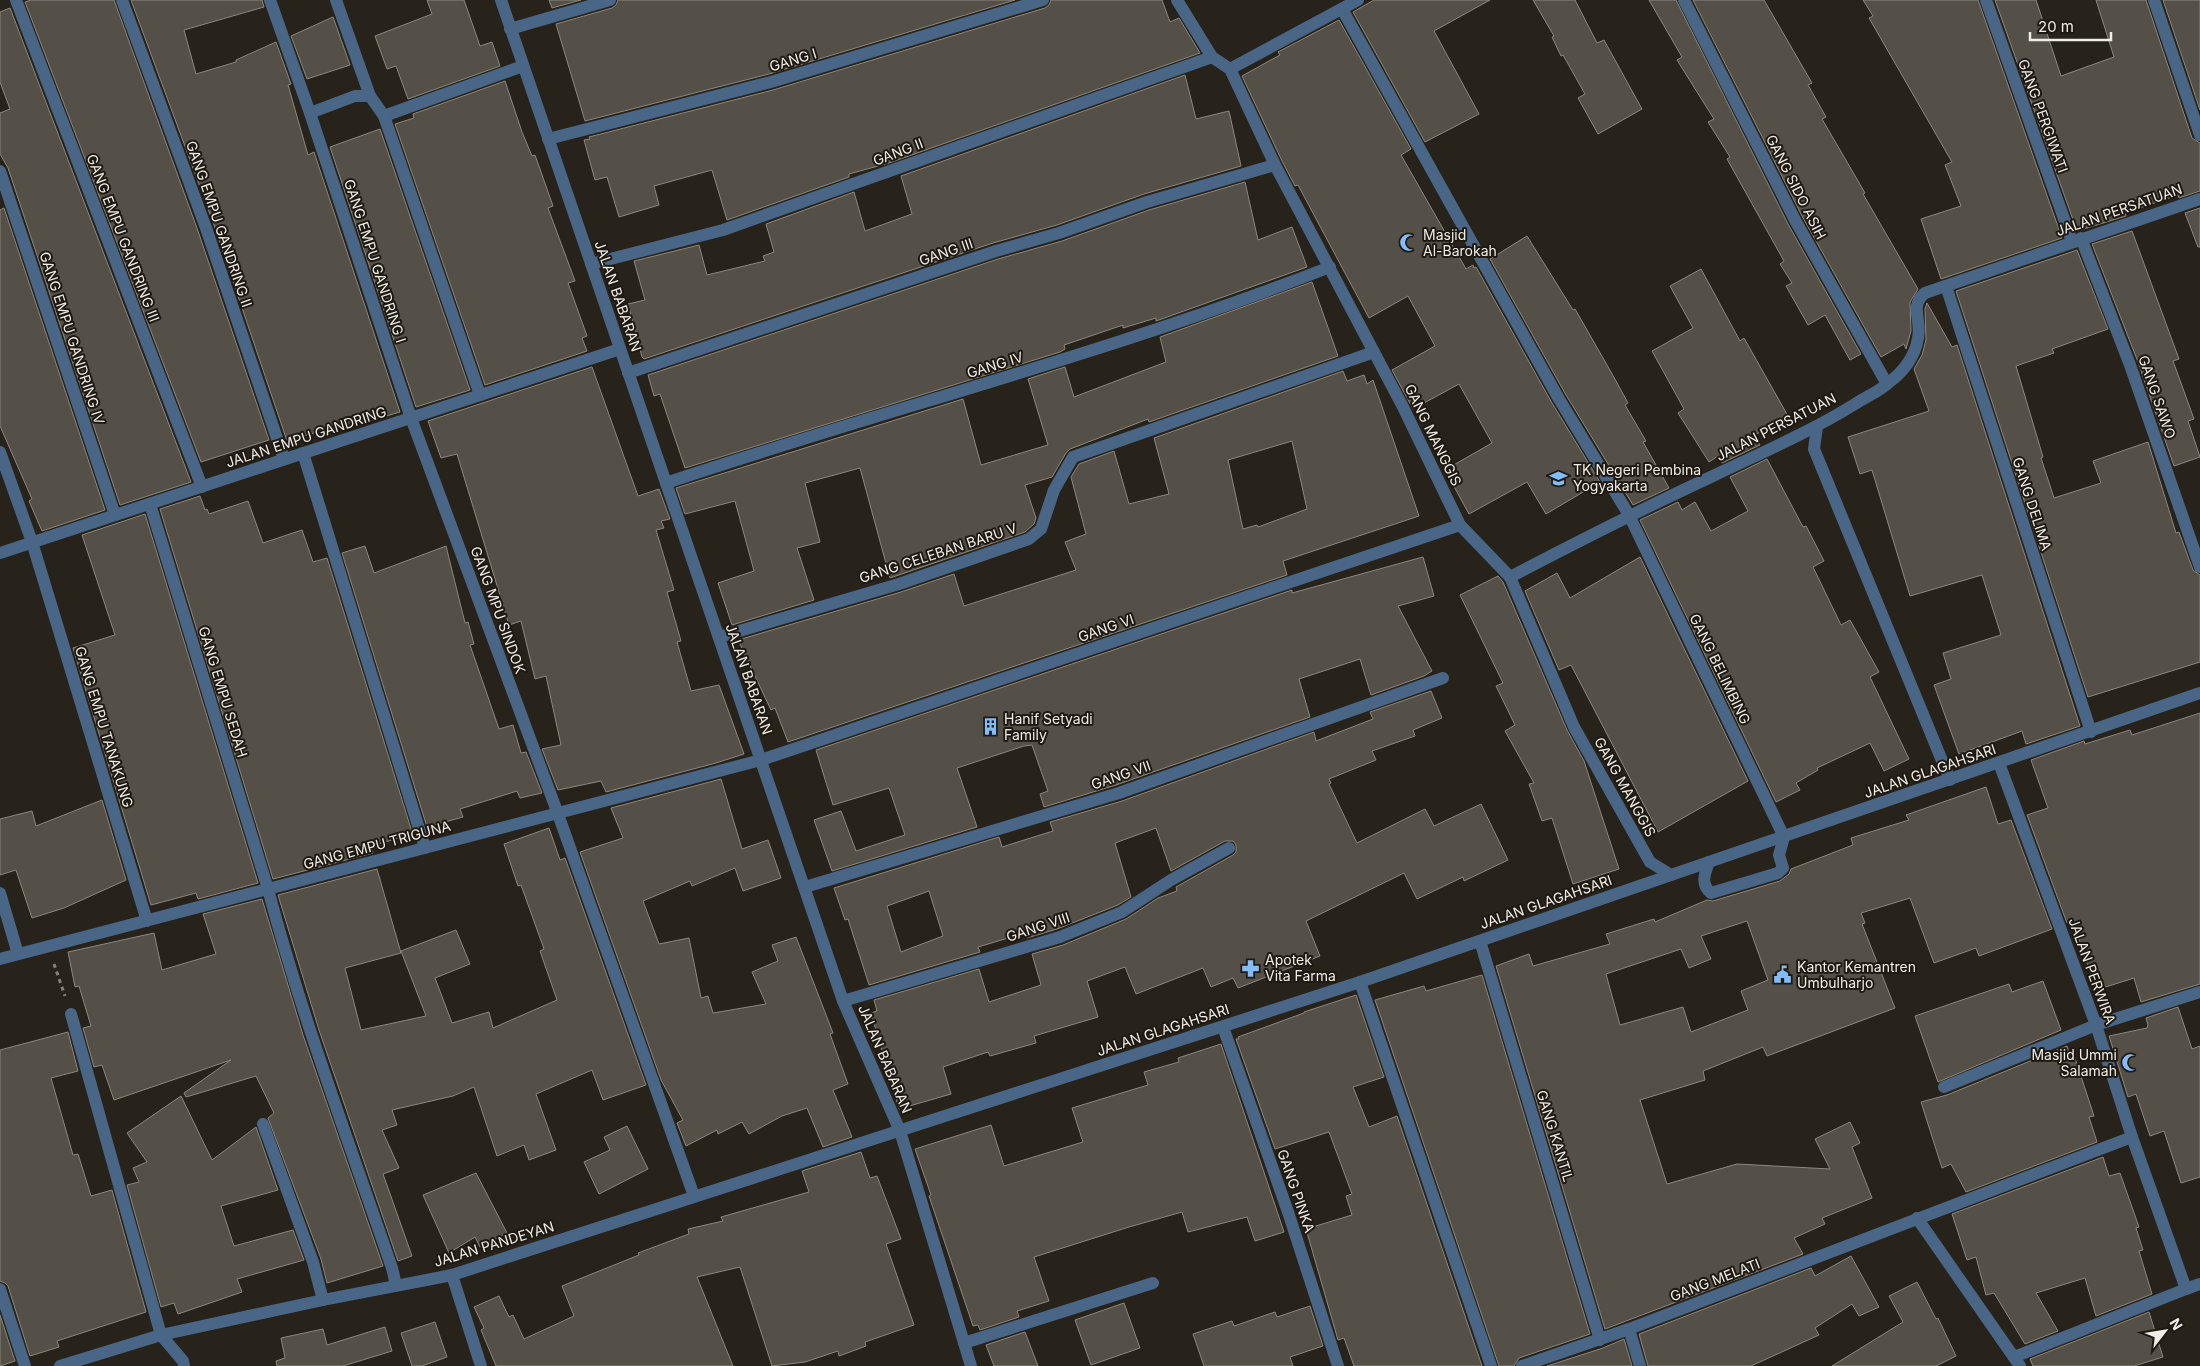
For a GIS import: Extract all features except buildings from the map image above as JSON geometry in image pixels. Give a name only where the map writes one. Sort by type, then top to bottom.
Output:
[{"type":"street","name":"GANG EMPU GANDRING III","points":[[16,0],[202,487]]},
{"type":"street","name":"GANG EMPU GANDRING II","points":[[122,0],[206,228],[284,459]]},
{"type":"street","name":"GANG EMPU GANDRING I","points":[[270,0],[310,113],[411,418]]},
{"type":"street","points":[[336,0],[370,96],[384,116],[480,395]]},
{"type":"street","name":"JALAN BABARAN","points":[[500,0],[843,1000],[900,1131],[971,1366]]},
{"type":"street","points":[[510,29],[610,0]]},
{"type":"street","name":"GANG I","points":[[548,139],[758,86],[1043,0]]},
{"type":"street","points":[[1177,0],[1212,57],[1230,69],[1358,0]]},
{"type":"street","name":"GANG SIDO ASIH","points":[[1684,0],[1795,220],[1887,384]]},
{"type":"street","name":"GANG PERGIWATI","points":[[1986,0],[2077,240]]},
{"type":"street","points":[[2154,0],[2200,135]]},
{"type":"street","name":"GANG BELIMBING","points":[[1342,9],[1559,399],[1629,515],[1784,837]]},
{"type":"street","name":"GANG II","points":[[591,264],[723,230],[1212,57]]},
{"type":"street","points":[[384,116],[523,66]]},
{"type":"street","name":"GANG MANGGIS","points":[[1230,69],[1275,165],[1403,407],[1460,525],[1510,577],[1574,727],[1650,862],[1670,875]]},
{"type":"street","points":[[310,113],[355,96],[370,96]]},
{"type":"street","name":"GANG III","points":[[628,373],[996,251],[1059,233],[1147,202],[1275,165]]},
{"type":"street","name":"GANG EMPU GANDRING IV","points":[[0,171],[115,515]]},
{"type":"street","name":"JALAN PERSATUAN","points":[[1510,577],[1629,515],[1817,427],[1887,384],[1905,368],[1913,353],[1918,339],[1920,324],[1916,308],[1918,299],[1925,293],[2200,199]]},
{"type":"street","name":"GANG SAWO","points":[[2077,240],[2130,365],[2200,567]]},
{"type":"street","name":"GANG IV","points":[[666,483],[1064,359],[1197,315],[1330,267]]},
{"type":"street","name":"GANG DELIMA","points":[[1946,286],[2091,732]]},
{"type":"street","name":"JALAN EMPU GANDRING","points":[[0,553],[620,349]]},
{"type":"street","name":"GANG CELEBAN BARU V","points":[[719,637],[899,584],[1029,539],[1041,529],[1054,490],[1073,457],[1374,352]]},
{"type":"street","name":"GANG MPU SINDOK","points":[[411,418],[558,814],[694,1196]]},
{"type":"street","points":[[1817,427],[1814,449],[1950,780]]},
{"type":"street","name":"GANG EMPU TANAKUNG","points":[[0,452],[32,542],[147,921]]},
{"type":"street","points":[[303,453],[425,848]]},
{"type":"street","name":"GANG EMPU SEDAH","points":[[150,504],[268,889],[285,951],[396,1286]]},
{"type":"street","name":"GANG VI","points":[[761,760],[1460,525]]},
{"type":"street","name":"GANG VII","points":[[805,887],[1119,793],[1443,678]]},
{"type":"street","name":"JALAN GLAGAHSARI","points":[[900,1131],[1360,982],[2200,693]]},
{"type":"street","name":"GANG EMPU TRIGUNA","points":[[0,959],[761,760]]},
{"type":"street","name":"JALAN PERWIRA","points":[[1999,763],[2096,1024],[2132,1137],[2186,1289]]},
{"type":"street","points":[[1709,862],[1703,878],[1711,893],[1778,873],[1783,868],[1779,855],[1784,837]]},
{"type":"street","name":"GANG VIII","points":[[843,1000],[1078,930],[1122,912],[1171,880],[1229,848]]},
{"type":"street","points":[[0,893],[18,954]]},
{"type":"street","name":"GANG KANTIL","points":[[1480,940],[1600,1340]]},
{"type":"street","points":[[1360,982],[1491,1366]]},
{"type":"street","points":[[1944,1087],[2096,1024],[2200,992]]},
{"type":"street","points":[[71,1014],[161,1335],[183,1361],[184,1366]]},
{"type":"street","name":"GANG PINKA","points":[[1223,1026],[1288,1212],[1338,1366]]},
{"type":"street","points":[[263,1124],[313,1262],[323,1300]]},
{"type":"street","name":"JALAN PANDEYAN","points":[[60,1366],[161,1335],[323,1300],[452,1276],[694,1196],[900,1131]]},
{"type":"street","name":"GANG MELATI","points":[[1522,1366],[1600,1340],[2132,1137]]},
{"type":"street","points":[[1917,1218],[2017,1361],[2200,1284]]},
{"type":"street","points":[[452,1276],[481,1366]]},
{"type":"street","points":[[964,1342],[1154,1283]]},
{"type":"street","points":[[0,1289],[25,1366]]},
{"type":"street","points":[[1628,1329],[1640,1366]]},
{"type":"path","points":[[49,947],[71,1014]]},
{"type":"place","name":"Masjid Al-Barokah","points":[[1409,243]]},
{"type":"place","name":"TK Negeri Pembina Yogyakarta","points":[[1559,478]]},
{"type":"place","name":"Hanif Setyadi Family","points":[[990,727]]},
{"type":"place","name":"Apotek Vita Farma","points":[[1251,968]]},
{"type":"place","name":"Kantor Kemantren Umbulharjo","points":[[1783,975]]},
{"type":"place","name":"Masjid Ummi Salamah","points":[[2131,1063]]}]
